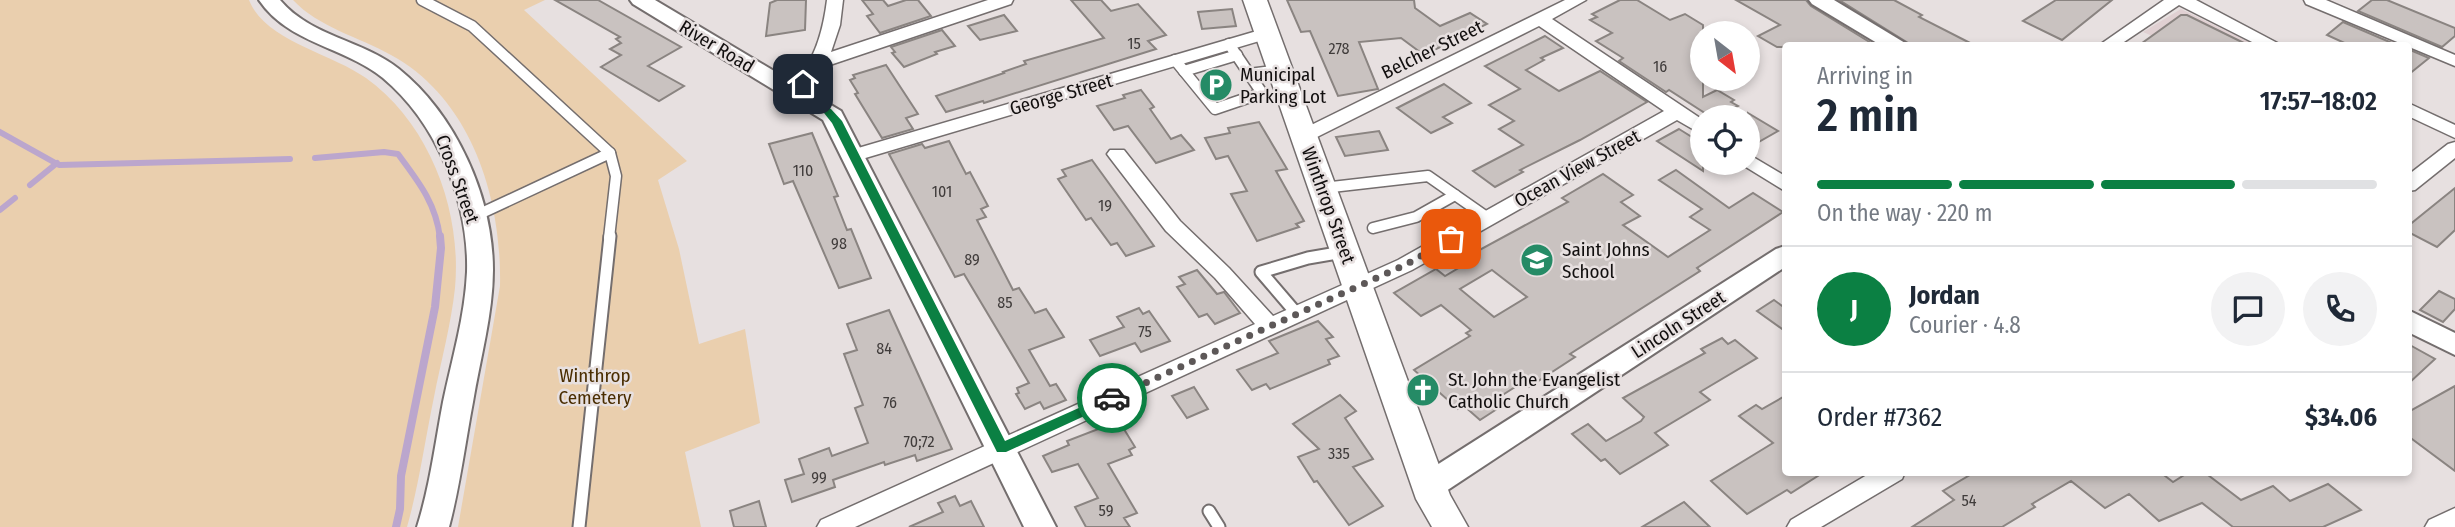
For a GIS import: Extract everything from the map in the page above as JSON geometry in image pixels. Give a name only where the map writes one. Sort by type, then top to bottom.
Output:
[{"type":"main road","name":"Winthrop Street","points":[[1255,0],[1429,486],[1438,509],[1450,527]]},
{"type":"street","name":"Cross Street","points":[[269,0],[288,20],[381,67],[416,98],[447,144],[474,218],[480,257],[479,287],[433,527]]},
{"type":"street","name":"River Road","points":[[640,0],[833,116],[1041,527]]},
{"type":"street","points":[[794,91],[807,80],[817,63],[833,21],[835,0]]},
{"type":"street","points":[[817,63],[1006,0]]},
{"type":"street","name":"Belcher Street","points":[[1304,136],[1578,0]]},
{"type":"street","points":[[1819,0],[1892,42]]},
{"type":"street","points":[[2112,42],[2175,0]]},
{"type":"street","points":[[2183,0],[2267,42]]},
{"type":"street","points":[[2312,0],[2410,42]]},
{"type":"street","points":[[1540,19],[1690,120]]},
{"type":"street","name":"George Street","points":[[855,155],[1179,66],[1233,50],[1267,33]]},
{"type":"street","points":[[2412,43],[2455,61]]},
{"type":"street","points":[[2412,111],[2455,132]]},
{"type":"street","name":"Ocean View Street","points":[[830,527],[1414,260],[1677,112]]},
{"type":"street","points":[[2412,182],[2455,148]]},
{"type":"street","points":[[1117,154],[1173,226],[1222,273],[1269,326]]},
{"type":"street","points":[[1760,168],[1782,183]]},
{"type":"street","name":"Lincoln Street","points":[[1429,486],[1782,257]]},
{"type":"street","points":[[2412,322],[2455,345]]},
{"type":"street","points":[[1801,527],[1886,476]]},
{"type":"street","points":[[2438,527],[2455,518]]},
{"type":"lane","points":[[422,0],[472,26],[610,153],[616,176],[579,527]]},
{"type":"lane","points":[[1179,66],[1215,108],[1262,93],[1233,50]]},
{"type":"lane","points":[[1249,74],[1280,70]]},
{"type":"lane","points":[[474,218],[610,153]]},
{"type":"lane","points":[[1323,188],[1428,176],[1488,218]]},
{"type":"lane","points":[[1373,228],[1416,216],[1455,195]]},
{"type":"lane","points":[[1297,314],[1261,272],[1308,258],[1346,252]]},
{"type":"lane","points":[[1209,511],[1219,527]]},
{"type":"shaded area","points":[[2181,9],[2249,42],[2166,42],[2143,32]]},
{"type":"green space","points":[[0,0],[249,0],[257,14],[269,26],[366,78],[408,119],[437,171],[447,200],[456,259],[451,316],[407,527],[0,527]]},
{"type":"green space","name":"Winthrop Cemetery","points":[[293,0],[545,0],[524,10],[687,161],[658,180],[679,249],[699,344],[745,329],[760,423],[685,452],[701,527],[458,527],[500,286],[495,219],[488,186],[477,154],[462,124],[442,97],[419,74],[391,55],[314,17]]},
{"type":"building","points":[[555,0],[598,0],[681,47],[648,66],[684,86],[659,101],[601,67],[621,55],[610,49],[621,43],[616,39],[620,37]]},
{"type":"building","points":[[777,0],[806,0],[805,30],[766,36],[770,3]]},
{"type":"building","points":[[862,0],[883,0],[888,6],[906,0],[918,0],[931,16],[880,33],[867,16],[873,14]]},
{"type":"building","points":[[1071,0],[1101,0],[1111,11],[1138,4],[1166,35],[1148,41],[1156,49],[984,103],[983,101],[946,112],[936,96],[1004,73],[1026,64],[1024,61],[1104,38]]},
{"type":"building","points":[[1287,0],[1414,0],[1415,8],[1440,26],[1470,13],[1487,24],[1424,55],[1401,38],[1359,42],[1378,89],[1338,96],[1310,31],[1301,32]]},
{"type":"building","points":[[1620,0],[1637,0],[1670,20],[1685,14],[1696,21],[1690,21],[1690,91],[1703,91],[1703,97],[1719,91],[1734,100],[1731,102],[1736,105],[1692,105],[1669,90],[1666,92],[1619,61],[1623,58],[1596,41],[1612,33],[1590,20],[1597,17],[1592,14]]},
{"type":"building","points":[[1736,0],[1806,0],[1811,6],[1870,42],[1782,42],[1782,47],[1777,47],[1760,35],[1780,25]]},
{"type":"building","points":[[1839,0],[1894,0],[1922,15],[1919,17],[1968,42],[1907,42]]},
{"type":"building","points":[[2056,0],[2112,0],[2062,40],[2023,21]]},
{"type":"building","points":[[2372,0],[2387,0],[2455,28],[2455,36],[2442,47],[2358,11]]},
{"type":"building","points":[[1232,9],[1236,26],[1202,29],[1198,12]]},
{"type":"building","points":[[1004,15],[1017,31],[980,40],[968,26]]},
{"type":"building","points":[[2181,15],[2187,15],[2242,42],[2144,42]]},
{"type":"building","points":[[2343,22],[2390,42],[2342,42],[2327,35]]},
{"type":"building","points":[[942,30],[955,46],[904,67],[892,53],[895,52],[891,47]]},
{"type":"building","points":[[1545,36],[1563,48],[1541,58],[1544,60],[1526,70],[1559,91],[1600,71],[1647,102],[1520,170],[1523,172],[1495,187],[1473,171],[1523,145],[1499,129],[1514,121],[1489,105],[1520,89],[1485,66]]},
{"type":"building","points":[[2412,51],[2429,58],[2412,72]]},
{"type":"building","points":[[886,65],[918,114],[906,118],[913,129],[882,138],[855,94],[858,93],[850,80],[855,78],[853,75]]},
{"type":"building","points":[[1444,84],[1471,103],[1443,117],[1452,123],[1431,133],[1397,108]]},
{"type":"building","points":[[1141,90],[1154,107],[1150,109],[1171,139],[1181,135],[1194,150],[1156,163],[1128,126],[1114,130],[1097,106]]},
{"type":"building","points":[[1760,120],[1778,131],[1760,141]]},
{"type":"building","points":[[1259,122],[1287,169],[1276,171],[1304,221],[1296,224],[1299,227],[1257,241],[1231,194],[1247,191],[1228,156],[1216,159],[1205,138],[1230,133],[1228,128]]},
{"type":"building","points":[[1679,129],[1690,136],[1690,163],[1657,141]]},
{"type":"building","points":[[1379,131],[1388,150],[1345,156],[1336,137]]},
{"type":"building","points":[[812,133],[838,196],[834,197],[847,230],[851,229],[871,278],[839,288],[793,181],[784,184],[769,144]]},
{"type":"building","points":[[949,141],[966,174],[970,172],[988,206],[981,209],[986,217],[977,220],[1013,290],[1019,288],[1035,313],[1046,309],[1064,337],[1029,350],[1050,386],[1056,384],[1066,400],[1044,409],[1040,402],[1025,409],[1016,394],[1019,393],[1017,388],[1029,383],[964,274],[955,277],[889,154],[922,144],[925,148]]},
{"type":"building","points":[[1092,160],[1154,246],[1126,256],[1117,243],[1111,245],[1091,218],[1086,220],[1058,179],[1066,176],[1062,170]]},
{"type":"building","points":[[1676,170],[1729,208],[1753,193],[1782,213],[1697,268],[1700,271],[1570,354],[1575,357],[1529,387],[1523,382],[1490,403],[1497,409],[1480,420],[1463,405],[1458,409],[1414,370],[1470,336],[1466,333],[1471,330],[1441,305],[1421,316],[1394,293],[1436,269],[1445,276],[1477,257],[1472,254],[1568,202],[1562,198],[1603,174],[1633,195],[1621,202],[1640,216],[1623,225],[1668,257],[1710,230],[1690,217],[1702,209],[1659,180]],"holes":[[[1492,270],[1527,297],[1494,317],[1460,289]]]},
{"type":"building","points":[[2455,188],[2455,230],[2437,247],[2412,234],[2412,223]]},
{"type":"building","points":[[1197,270],[1217,294],[1224,292],[1240,313],[1215,324],[1207,314],[1199,317],[1177,287],[1185,284],[1179,277]]},
{"type":"building","points":[[2439,291],[2455,299],[2455,309],[2443,322],[2420,310]]},
{"type":"building","points":[[1774,300],[1782,306],[1782,329],[1757,311]]},
{"type":"building","points":[[1139,308],[1143,314],[1149,311],[1170,341],[1141,352],[1135,343],[1100,356],[1090,340],[1124,327],[1117,317]]},
{"type":"building","points":[[889,310],[952,449],[917,461],[915,455],[885,465],[884,462],[833,480],[835,487],[792,502],[785,480],[804,474],[799,459],[829,448],[832,456],[868,443],[855,408],[863,405],[844,354],[857,350],[847,324]]},
{"type":"building","points":[[1318,321],[1333,337],[1326,339],[1339,356],[1328,360],[1330,364],[1270,389],[1266,384],[1252,390],[1237,370],[1278,353],[1269,341]]},
{"type":"building","points":[[1722,338],[1728,344],[1735,340],[1757,358],[1700,392],[1710,400],[1655,433],[1668,445],[1620,474],[1605,459],[1601,461],[1572,434],[1588,424],[1606,441],[1641,421],[1644,417],[1623,398],[1705,353],[1701,349]]},
{"type":"building","points":[[2412,346],[2435,359],[2412,380]]},
{"type":"building","points":[[2455,386],[2455,471],[2412,439],[2412,410]]},
{"type":"building","points":[[1194,387],[1208,409],[1187,418],[1172,396]]},
{"type":"building","points":[[1340,395],[1356,411],[1345,418],[1373,459],[1353,467],[1383,506],[1349,525],[1317,481],[1314,482],[1298,457],[1319,449],[1293,424]]},
{"type":"building","points":[[1782,398],[1782,476],[1818,476],[1791,493],[1787,490],[1747,514],[1711,481],[1773,443],[1739,416],[1756,405],[1762,409]]},
{"type":"building","points":[[1119,421],[1135,447],[1129,450],[1132,455],[1108,464],[1137,513],[1124,518],[1130,527],[1086,527],[1075,507],[1098,498],[1078,464],[1052,472],[1043,456],[1069,445],[1067,441]]},
{"type":"building","points":[[1968,476],[2165,476],[2173,482],[2183,476],[2209,476],[2241,500],[2273,486],[2290,501],[2328,484],[2361,510],[2323,527],[2233,527],[2202,503],[2159,521],[2129,494],[2105,508],[2071,481],[2032,504],[2035,507],[2002,527],[1912,527],[1954,500],[1943,491]]},
{"type":"building","points":[[955,496],[960,506],[971,501],[984,527],[909,527],[943,512],[938,503]]},
{"type":"building","points":[[759,501],[766,527],[734,527],[730,511]]},
{"type":"building","points":[[1684,502],[1710,527],[1642,527]]},
{"type":"waterway","points":[[0,132],[56,164]]},
{"type":"waterway","points":[[315,158],[384,152],[398,154],[430,203],[440,238]]},
{"type":"waterway","points":[[56,164],[290,159]]},
{"type":"waterway","points":[[30,185],[56,164]]},
{"type":"waterway","points":[[0,210],[15,198]]},
{"type":"waterway","points":[[396,527],[400,509],[401,476],[435,307],[440,236]]},
{"type":"way so far","points":[[1112,398],[1405,265],[1451,239]]},
{"type":"place","name":"Municipal Parking Lot","points":[[1216,85]]},
{"type":"place","name":"Saint Johns School","points":[[1537,260]]},
{"type":"place","name":"St. John the Evangelist Catholic Church","points":[[1423,390]]},
{"type":"route","points":[[803,84],[794,91],[833,116],[855,155],[1002,448],[1112,398]]}]
